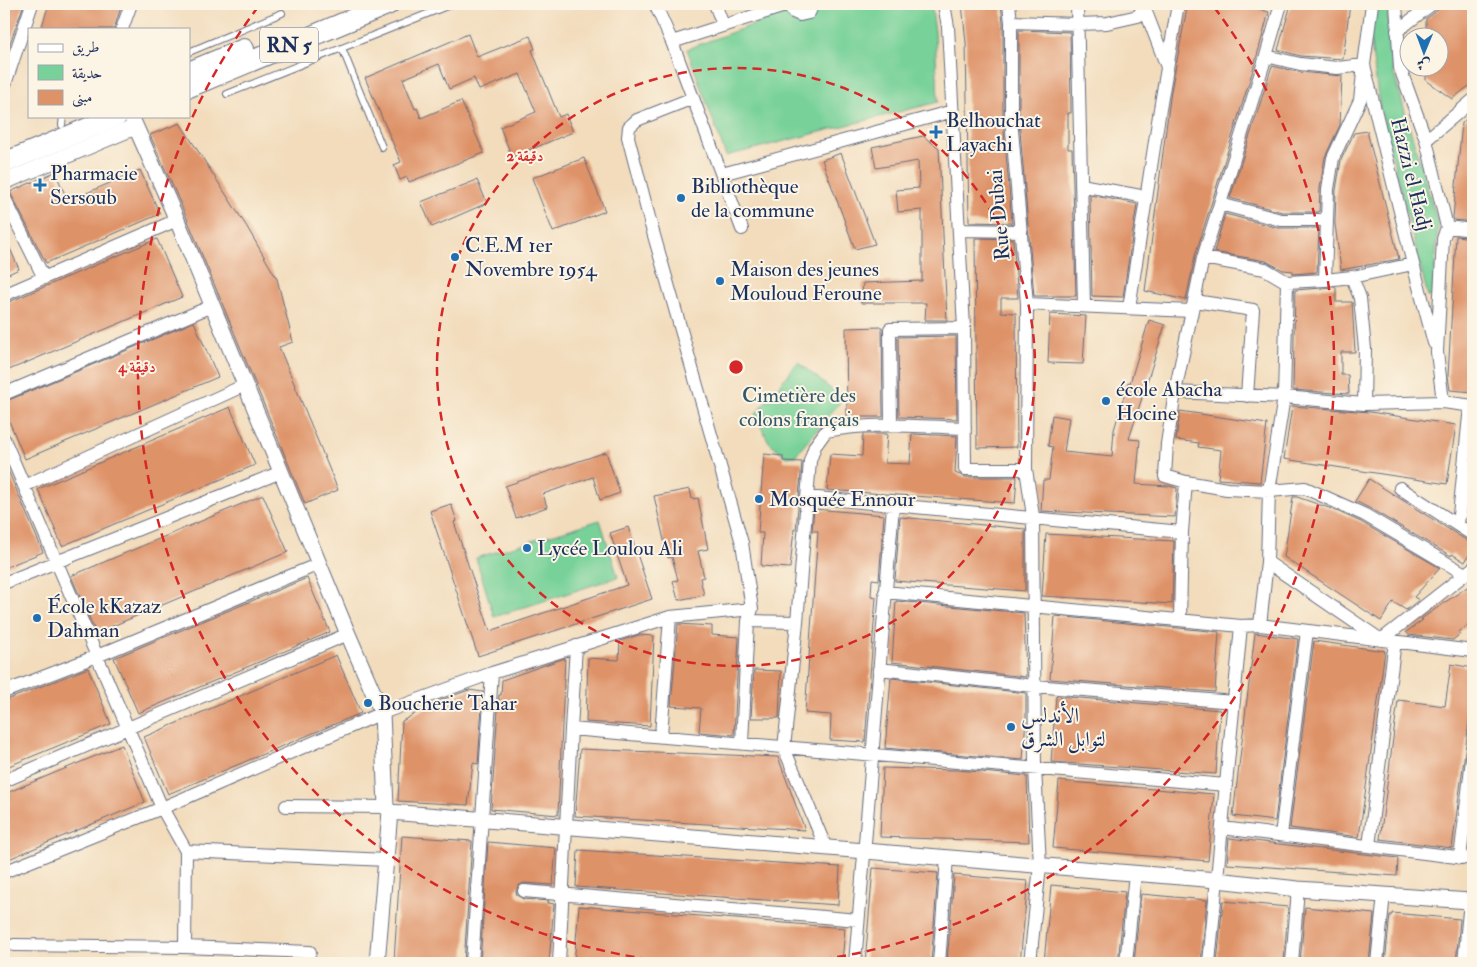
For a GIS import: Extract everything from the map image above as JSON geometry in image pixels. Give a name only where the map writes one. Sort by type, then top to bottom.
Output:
[{"type":"highway","name":"RN 5","points":[[190,72],[354,4]]},
{"type":"highway","name":"RN 5","points":[[190,87],[389,4]]},
{"type":"highway","points":[[4,163],[112,118]]},
{"type":"highway","points":[[4,149],[63,121]]},
{"type":"street","points":[[4,87],[32,4]]},
{"type":"street","points":[[122,28],[131,4]]},
{"type":"street","points":[[655,4],[672,42],[742,229]]},
{"type":"street","points":[[715,4],[723,25]]},
{"type":"street","points":[[672,42],[789,4],[792,12],[800,15],[808,13],[813,4]]},
{"type":"street","points":[[944,4],[948,27],[964,328],[965,469],[1026,469]]},
{"type":"street","name":"Rue Dubai","points":[[1009,4],[1011,22],[1012,118],[1027,304],[1026,469],[1033,516],[1035,768],[1040,865],[1030,963]]},
{"type":"street","points":[[1077,4],[1084,306]]},
{"type":"street","points":[[1281,4],[1203,258],[1175,392],[1167,444],[1165,476],[1186,482],[1227,488],[1270,491],[1305,488],[1365,515],[1469,571],[1381,640]]},
{"type":"street","name":"Hazzi el Hadj","points":[[1372,4],[1364,65],[1413,264],[1437,352]]},
{"type":"street","points":[[1396,4],[1400,68],[1426,140],[1447,227],[1443,239],[1437,352],[1443,402]]},
{"type":"street","points":[[1397,31],[1432,4]]},
{"type":"street","points":[[1011,22],[1078,24],[1107,22],[1138,16],[1143,6]]},
{"type":"street","points":[[1143,6],[1167,68]]},
{"type":"street","points":[[1129,308],[1167,68],[1179,7]]},
{"type":"street","points":[[1266,56],[1300,64],[1337,68],[1364,65],[1360,100],[1333,158],[1328,189],[1325,280]]},
{"type":"street","points":[[693,98],[637,120],[629,127],[628,137],[742,543],[752,609],[748,621],[742,743]]},
{"type":"street","points":[[1426,140],[1473,100]]},
{"type":"street","points":[[722,174],[953,111]]},
{"type":"street","points":[[4,182],[133,122],[177,220],[382,714],[388,810],[387,860],[377,963]]},
{"type":"street","points":[[1081,185],[1146,197]]},
{"type":"street","points":[[4,197],[44,278]]},
{"type":"street","points":[[1220,204],[1281,220],[1327,220]]},
{"type":"street","points":[[4,295],[177,220]]},
{"type":"street","points":[[1447,227],[1473,230]]},
{"type":"street","points":[[959,230],[1020,231]]},
{"type":"street","points":[[1203,258],[1265,269],[1288,282],[1352,277],[1413,264]]},
{"type":"street","points":[[1352,277],[1360,298],[1365,349],[1364,404]]},
{"type":"street","points":[[1260,625],[1267,562],[1270,491],[1284,397],[1288,282]]},
{"type":"street","points":[[1027,304],[1084,306],[1107,312],[1129,308],[1193,306],[1253,310],[1247,396]]},
{"type":"street","points":[[4,394],[212,306]]},
{"type":"street","points":[[891,425],[890,329],[964,328]]},
{"type":"street","points":[[24,486],[245,385]]},
{"type":"street","points":[[1175,392],[1284,397],[1364,404],[1443,402],[1471,406],[1458,525]]},
{"type":"street","points":[[826,848],[784,748],[797,622],[810,461],[815,446],[826,431],[851,426],[891,425],[965,428]]},
{"type":"street","points":[[4,439],[162,808],[186,851],[185,948]]},
{"type":"street","points":[[4,582],[281,472]]},
{"type":"street","points":[[1180,620],[1182,532],[1186,482]]},
{"type":"street","points":[[1400,488],[1473,535]]},
{"type":"street","points":[[807,496],[892,506],[1033,516],[1068,522],[1182,532]]},
{"type":"street","points":[[855,963],[892,506]]},
{"type":"street","points":[[1267,562],[1381,640]]},
{"type":"street","points":[[4,692],[97,656],[319,564]]},
{"type":"street","points":[[886,592],[1241,626],[1260,625],[1473,651]]},
{"type":"street","points":[[4,872],[162,808],[382,714],[492,673],[670,616],[752,609]]},
{"type":"street","points":[[661,735],[670,616]]},
{"type":"street","points":[[748,621],[797,622]]},
{"type":"street","points":[[1209,963],[1241,626]]},
{"type":"street","points":[[1281,835],[1307,630]]},
{"type":"street","points":[[4,780],[348,634]]},
{"type":"street","points":[[1369,846],[1394,641]]},
{"type":"street","points":[[559,963],[567,827],[570,729],[576,646]]},
{"type":"street","points":[[879,669],[1034,686],[1234,702]]},
{"type":"street","points":[[472,963],[492,673]]},
{"type":"street","points":[[570,729],[661,735],[784,748],[1226,784]]},
{"type":"street","points":[[1460,858],[1472,772],[1473,751]]},
{"type":"street","points":[[286,806],[388,810],[482,820],[1217,880],[1298,889],[1472,901],[1464,963]]},
{"type":"street","points":[[1222,828],[1473,859]]},
{"type":"street","points":[[186,851],[387,860]]},
{"type":"street","points":[[939,963],[947,858]]},
{"type":"street","points":[[1126,963],[1135,873]]},
{"type":"street","points":[[1292,963],[1298,889]]},
{"type":"street","points":[[524,891],[563,896],[858,920]]},
{"type":"street","points":[[1377,963],[1384,894]]},
{"type":"street","points":[[14,945],[310,952]]},
{"type":"lane","points":[[227,94],[452,4]]},
{"type":"lane","points":[[190,52],[282,13]]},
{"type":"lane","points":[[342,48],[382,147]]},
{"type":"green space","points":[[819,4],[931,4],[935,31],[938,102],[726,156],[687,49],[779,15]]},
{"type":"green space","points":[[1371,4],[1388,4],[1388,37],[1393,71],[1438,224],[1433,296],[1428,297],[1379,104],[1370,36]]},
{"type":"green space","name":"Cimetière des colons français","points":[[798,362],[843,399],[795,456],[787,457],[769,442],[755,415]]},
{"type":"green space","points":[[600,520],[618,577],[494,617],[476,558]]},
{"type":"building","points":[[4,4],[24,4],[5,57],[4,57]]},
{"type":"building","points":[[49,4],[122,4],[114,28],[41,28]]},
{"type":"building","points":[[962,4],[1001,4],[1003,22],[1003,119],[1012,223],[969,222],[966,43]]},
{"type":"building","points":[[1190,4],[1247,4],[1246,6],[1269,12],[1195,256],[1186,300],[1145,291],[1171,91],[1187,8]]},
{"type":"building","points":[[1291,4],[1350,4],[1343,59],[1301,56],[1278,50]]},
{"type":"building","points":[[1446,4],[1473,4],[1473,83],[1452,99],[1426,80],[1426,78],[1450,78],[1450,28],[1426,28],[1426,19]]},
{"type":"building","points":[[1019,30],[1070,32],[1071,113],[1068,113],[1068,149],[1072,149],[1076,296],[1034,296],[1019,118]]},
{"type":"building","points":[[468,34],[477,57],[530,36],[535,49],[532,50],[559,117],[566,114],[573,132],[512,157],[500,127],[536,112],[520,74],[479,90],[474,78],[449,89],[439,64],[403,79],[415,109],[417,108],[421,118],[461,101],[484,153],[409,182],[407,177],[400,180],[394,165],[401,162],[365,78]]},
{"type":"building","points":[[1272,66],[1299,72],[1342,76],[1340,125],[1325,157],[1320,188],[1319,212],[1282,212],[1230,198]]},
{"type":"building","points":[[1473,113],[1473,222],[1454,220],[1453,217],[1462,123]]},
{"type":"building","points":[[180,123],[247,227],[277,279],[293,342],[279,347],[338,490],[305,504],[186,216],[150,135]]},
{"type":"building","points":[[1367,131],[1399,259],[1341,270],[1335,224],[1336,190],[1341,160],[1354,133]]},
{"type":"building","points":[[923,136],[939,148],[947,320],[925,320],[926,303],[861,303],[863,283],[922,281],[922,210],[898,212],[896,190],[919,188],[918,161],[876,168],[872,147]]},
{"type":"building","points":[[841,153],[875,244],[855,249],[822,160]]},
{"type":"building","points":[[584,158],[605,211],[553,232],[532,178]]},
{"type":"building","points":[[140,170],[160,214],[46,263],[10,192],[55,172],[68,201]]},
{"type":"building","points":[[477,180],[487,203],[432,227],[421,202]]},
{"type":"building","points":[[1090,195],[1137,204],[1123,297],[1092,296]]},
{"type":"building","points":[[1225,214],[1279,228],[1319,228],[1317,272],[1293,274],[1293,271],[1283,270],[1266,261],[1214,252]]},
{"type":"building","points":[[4,235],[19,269],[4,276]]},
{"type":"building","points":[[1456,236],[1473,238],[1473,392],[1450,390],[1448,376]]},
{"type":"building","points":[[975,238],[1013,239],[1018,298],[1001,298],[1001,312],[1016,313],[1017,447],[977,448]]},
{"type":"building","points":[[157,239],[182,297],[4,372],[4,304]]},
{"type":"building","points":[[1336,287],[1336,302],[1352,302],[1355,352],[1341,352],[1341,375],[1348,375],[1349,394],[1293,390],[1295,290]]},
{"type":"building","points":[[1050,314],[1086,316],[1083,364],[1048,363]]},
{"type":"building","points":[[1149,320],[1165,325],[1129,439],[1140,440],[1136,484],[1177,488],[1175,517],[1041,511],[1043,480],[1049,480],[1053,447],[1048,446],[1052,415],[1069,418],[1064,452],[1112,457],[1114,430]]},
{"type":"building","points":[[194,322],[218,377],[25,459],[4,409],[4,402]]},
{"type":"building","points":[[882,327],[883,417],[847,417],[846,328]]},
{"type":"building","points":[[956,336],[957,419],[899,417],[898,337]]},
{"type":"building","points":[[1292,406],[1370,412],[1456,425],[1447,484],[1284,459]]},
{"type":"building","points":[[230,407],[255,465],[62,546],[38,489]]},
{"type":"building","points":[[1180,411],[1267,424],[1260,482],[1218,479],[1221,450],[1198,447],[1199,443],[1176,440]]},
{"type":"building","points":[[863,434],[887,434],[885,463],[910,464],[912,434],[957,436],[955,473],[965,477],[1017,477],[1015,503],[827,490],[830,454],[862,456]]},
{"type":"building","points":[[606,452],[620,493],[600,500],[593,477],[543,494],[547,507],[516,518],[505,486]]},
{"type":"building","points":[[764,454],[783,456],[783,461],[802,462],[796,530],[794,529],[790,568],[761,566],[763,533],[758,533]]},
{"type":"building","points":[[4,461],[43,552],[4,568]]},
{"type":"building","points":[[1369,479],[1473,543],[1473,548],[1465,562],[1452,554],[1451,556],[1355,501]]},
{"type":"building","points":[[690,489],[692,499],[698,498],[708,549],[698,551],[704,577],[700,578],[704,595],[678,600],[673,581],[678,580],[672,557],[668,558],[654,496]]},
{"type":"building","points":[[263,495],[288,552],[96,633],[71,576]]},
{"type":"building","points":[[1293,497],[1332,509],[1361,522],[1440,568],[1414,597],[1419,600],[1406,610],[1393,602],[1381,621],[1284,557]]},
{"type":"building","points":[[451,504],[457,521],[454,522],[490,631],[627,585],[610,533],[628,527],[652,599],[478,656],[430,511]]},
{"type":"building","points":[[814,509],[884,515],[879,580],[872,579],[871,596],[876,597],[865,742],[830,740],[831,715],[805,713],[818,531],[812,531]]},
{"type":"building","points":[[900,517],[1025,529],[1025,591],[895,581]]},
{"type":"building","points":[[1046,534],[1174,541],[1172,604],[1042,596]]},
{"type":"building","points":[[307,578],[330,632],[138,713],[114,658]]},
{"type":"building","points":[[1473,583],[1473,621],[1459,632],[1460,634],[1453,640],[1409,635],[1406,632],[1423,620],[1421,619]]},
{"type":"building","points":[[896,601],[1024,613],[1026,677],[892,662]]},
{"type":"building","points":[[1055,616],[1219,632],[1215,692],[1050,679]]},
{"type":"building","points":[[678,624],[712,626],[712,635],[739,637],[734,735],[699,732],[701,708],[671,706]]},
{"type":"building","points":[[1255,633],[1298,639],[1275,821],[1233,816]]},
{"type":"building","points":[[639,635],[654,636],[650,726],[586,722],[588,658],[619,660],[620,641]]},
{"type":"building","points":[[1314,641],[1385,651],[1359,837],[1290,828]]},
{"type":"building","points":[[336,655],[361,713],[168,794],[144,737]]},
{"type":"building","points":[[565,658],[558,815],[491,809],[499,695],[501,695],[502,680]]},
{"type":"building","points":[[1451,664],[1473,668],[1473,692],[1452,848],[1380,839],[1398,700],[1445,706]]},
{"type":"building","points":[[88,668],[111,724],[4,768],[4,701]]},
{"type":"building","points":[[754,670],[781,671],[779,718],[751,718]]},
{"type":"building","points":[[891,678],[1026,693],[1023,760],[885,748]]},
{"type":"building","points":[[469,690],[483,692],[478,764],[473,763],[468,805],[398,801],[402,721],[438,701]]},
{"type":"building","points":[[1056,696],[1220,710],[1216,774],[1051,762]]},
{"type":"building","points":[[122,745],[145,802],[4,861],[4,794]]},
{"type":"building","points":[[580,749],[778,757],[805,830],[575,816]]},
{"type":"building","points":[[883,768],[957,770],[1027,776],[1029,842],[880,837]]},
{"type":"building","points":[[1059,781],[1214,794],[1208,861],[1053,848]]},
{"type":"building","points":[[402,836],[472,841],[464,963],[394,961]]},
{"type":"building","points":[[1229,838],[1398,858],[1397,876],[1227,864]]},
{"type":"building","points":[[488,842],[556,848],[553,885],[524,883],[518,886],[516,891],[517,895],[523,899],[549,901],[548,903],[554,904],[549,963],[480,963]]},
{"type":"building","points":[[578,850],[840,867],[838,905],[576,887]]},
{"type":"building","points":[[873,868],[938,873],[931,963],[865,963]]},
{"type":"building","points":[[954,875],[1028,881],[1020,963],[947,963]]},
{"type":"building","points":[[1051,885],[1125,892],[1118,963],[1044,963]]},
{"type":"building","points":[[1141,894],[1207,900],[1201,963],[1134,963]]},
{"type":"building","points":[[1223,901],[1288,907],[1284,963],[1217,963]]},
{"type":"building","points":[[579,906],[845,928],[842,963],[574,963]]},
{"type":"building","points":[[1305,907],[1374,914],[1369,963],[1300,963]]},
{"type":"building","points":[[1392,913],[1460,919],[1456,963],[1385,963],[1390,915]]},
{"type":"place","name":"Belhouchat Layachi","points":[[936,132]]},
{"type":"place","name":"Pharmacie Sersoub","points":[[40,185]]},
{"type":"place","name":"Bibliothèque de la commune","points":[[681,198]]},
{"type":"place","name":"C.E.M 1er Novembre 1954","points":[[455,257]]},
{"type":"place","name":"Maison des jeunes Mouloud Feroune","points":[[720,281]]},
{"type":"place","name":"école Abacha Hocine","points":[[1106,401]]},
{"type":"place","name":"Mosquée Ennour","points":[[759,499]]},
{"type":"place","name":"Lycée Loulou Ali","points":[[527,548]]},
{"type":"place","name":"École kKazaz Dahman","points":[[37,618]]},
{"type":"place","name":"Boucherie Tahar","points":[[368,703]]},
{"type":"place","name":"الأندلس لتوابل الشرق","points":[[1011,727]]}]
